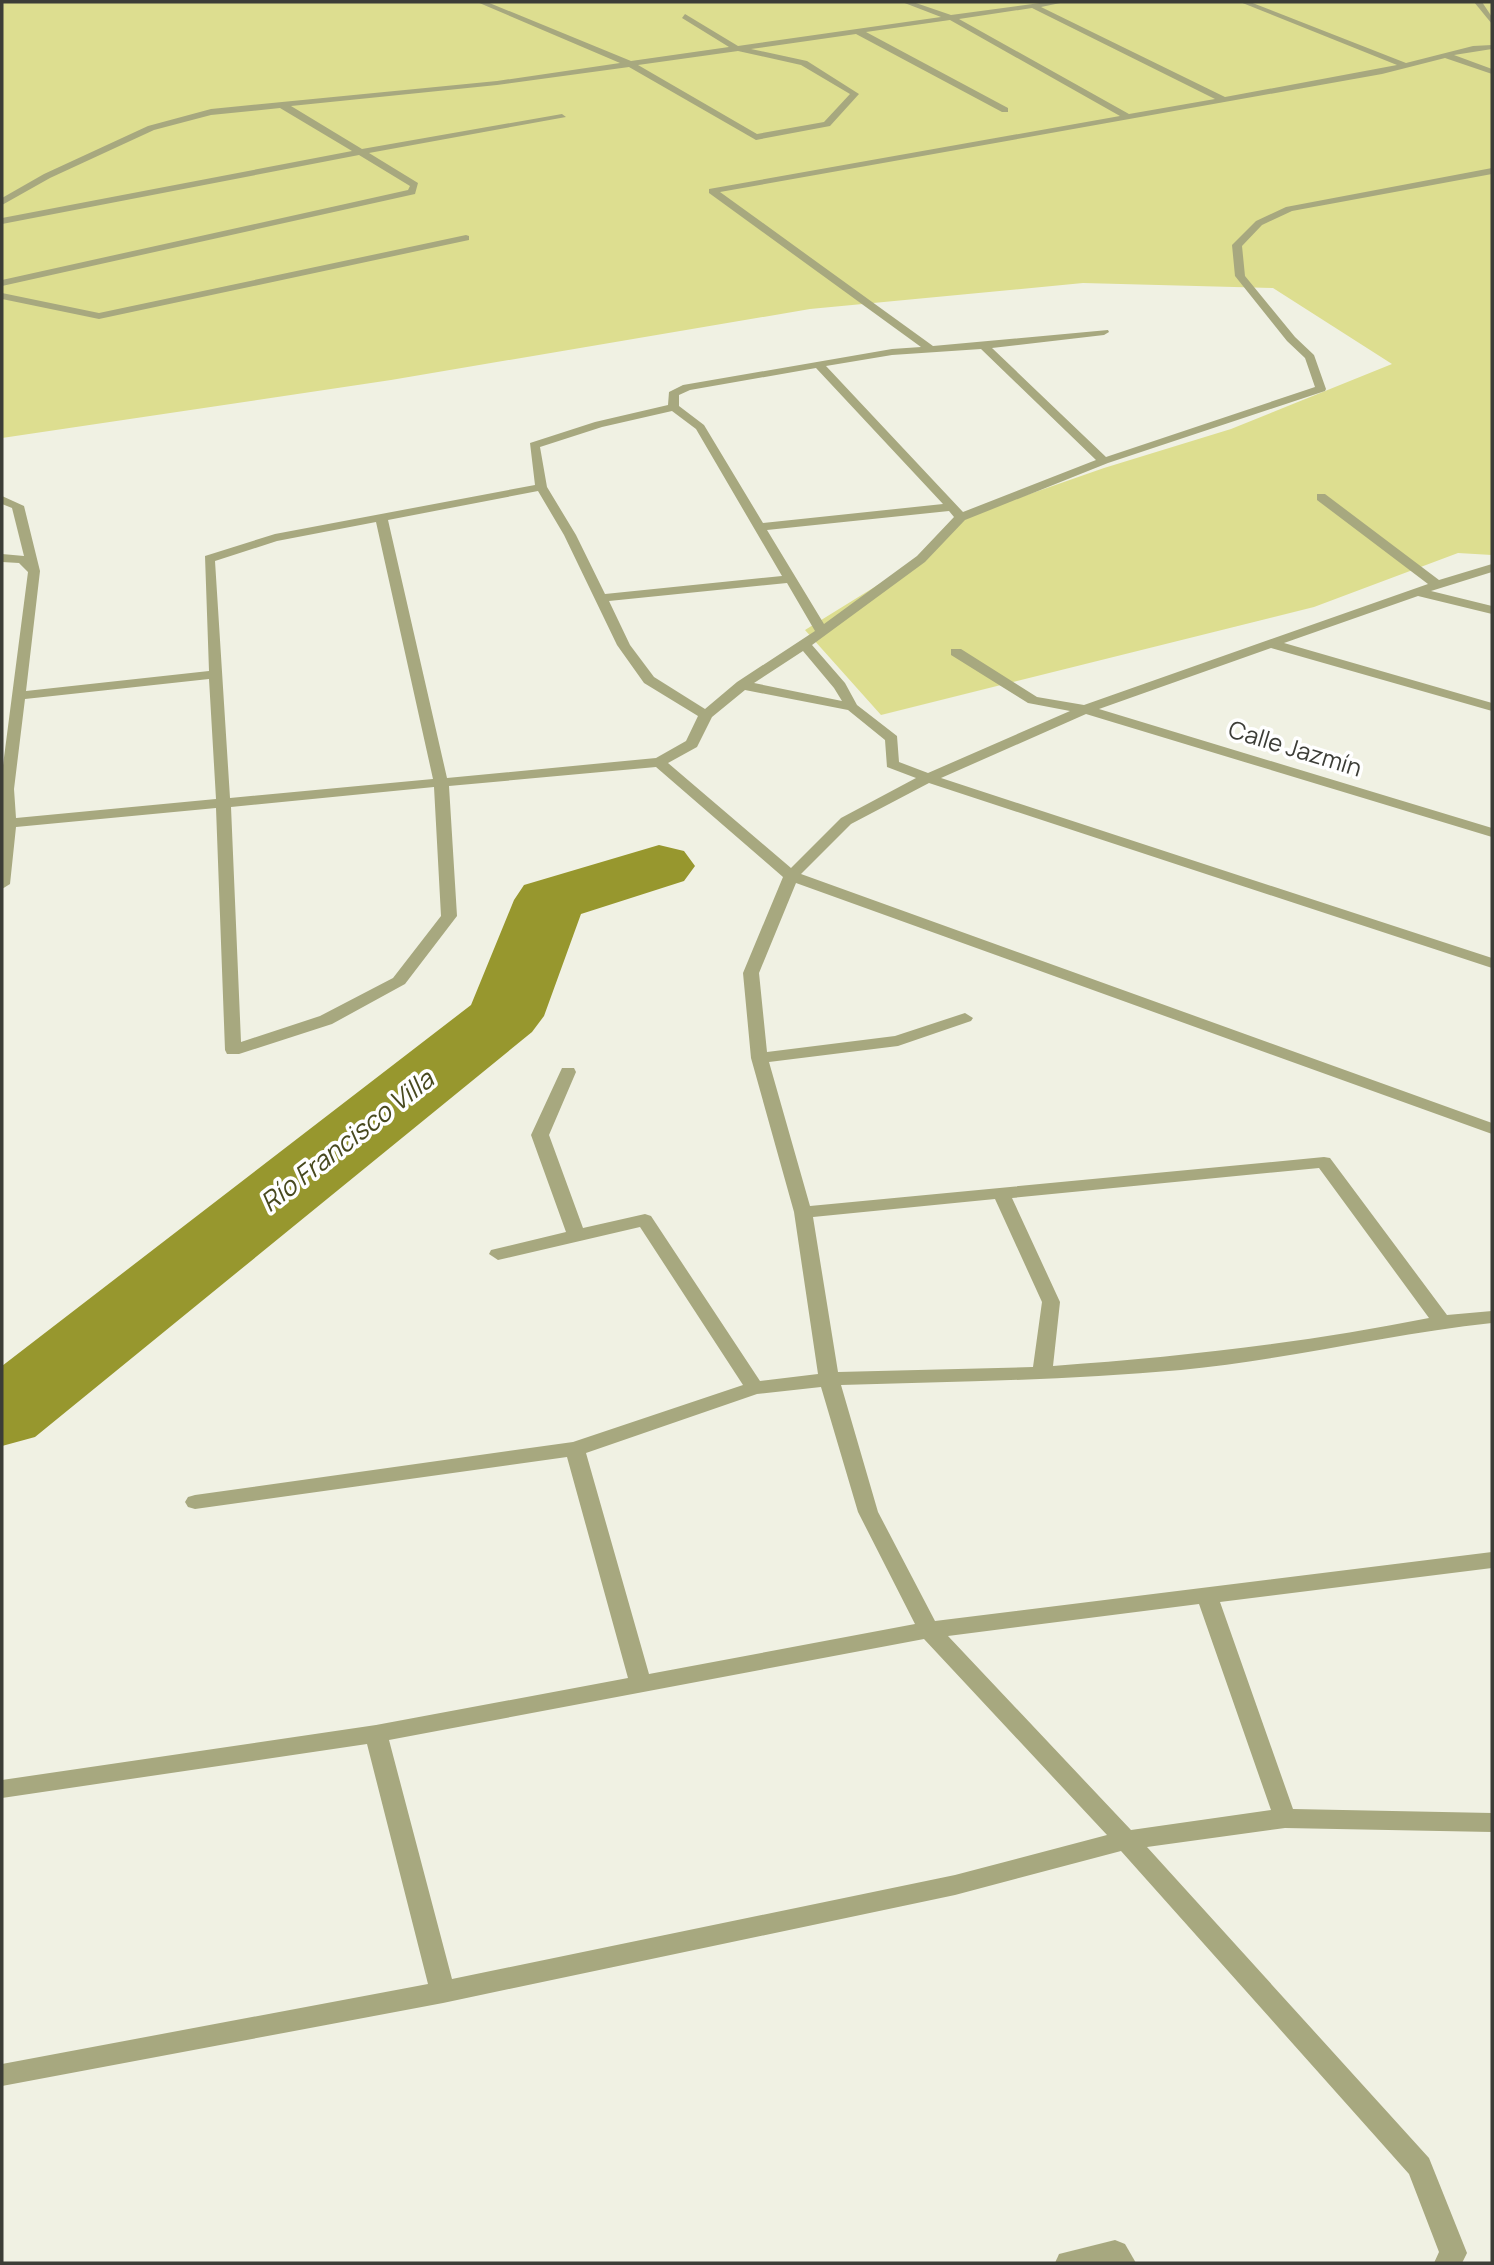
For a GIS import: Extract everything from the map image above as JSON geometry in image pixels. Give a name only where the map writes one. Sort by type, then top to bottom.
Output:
[{"type":"street","points":[[481,2],[629,64],[756,138],[827,124],[855,94],[804,63],[736,48],[685,16]]},
{"type":"street","points":[[906,2],[951,18],[1128,117]]},
{"type":"street","points":[[2,202],[47,176],[151,128],[211,112],[497,83],[1061,2]]},
{"type":"street","points":[[1244,2],[1406,66]]},
{"type":"street","points":[[1478,2],[1492,22]]},
{"type":"street","points":[[1033,6],[1224,100]]},
{"type":"street","points":[[857,31],[1005,110]]},
{"type":"street","points":[[932,349],[712,191],[1224,100],[1406,66],[1473,48],[1492,47]]},
{"type":"street","points":[[1445,55],[1492,72]]},
{"type":"street","points":[[2,283],[412,192],[415,185],[279,103]]},
{"type":"street","points":[[2,221],[360,152],[562,117]]},
{"type":"street","points":[[9,823],[659,762],[692,744],[706,715],[742,685],[822,632],[921,559],[961,517],[1104,461],[1321,389],[1310,358],[1240,276],[1237,245],[1259,223],[1289,209],[1492,171]]},
{"type":"street","points":[[2,296],[99,316],[466,238]]},
{"type":"street","points":[[822,632],[700,427],[674,407],[673,394],[687,387],[892,352],[984,346],[1104,332]]},
{"type":"street","points":[[984,346],[1104,461]]},
{"type":"street","points":[[819,365],[961,517]]},
{"type":"street","points":[[674,407],[599,424],[534,445],[541,487],[602,598],[624,645],[649,680],[706,715]]},
{"type":"street","points":[[381,518],[441,781],[449,916],[399,981],[326,1020],[233,1050],[223,802],[209,559],[275,538],[441,504],[541,487]]},
{"type":"street","points":[[1321,497],[1427,588],[1492,610]]},
{"type":"street","points":[[2,500],[18,506],[34,571],[4,790],[9,823],[2,884]]},
{"type":"street","points":[[758,527],[952,507]]},
{"type":"street","points":[[2,558],[22,559],[34,571]]},
{"type":"street","points":[[1448,2263],[1453,2253],[1420,2167],[1126,1840],[929,1630],[868,1512],[829,1379],[803,1212],[759,1058],[751,973],[791,876],[846,821],[928,778],[1085,709],[1427,588],[1492,568]]},
{"type":"street","points":[[602,598],[790,579]]},
{"type":"street","points":[[804,644],[840,686],[852,707],[892,739],[892,764],[1492,963]]},
{"type":"street","points":[[1270,644],[1492,707]]},
{"type":"street","name":"Calle Jazmín","points":[[956,652],[1033,700],[1085,709],[1492,834]]},
{"type":"street","points":[[18,696],[215,674]]},
{"type":"street","points":[[742,685],[852,707]]},
{"type":"street","points":[[659,762],[791,876],[1492,1129]]},
{"type":"street","points":[[759,1058],[898,1041],[965,1018]]},
{"type":"street","points":[[568,1072],[540,1135],[577,1236]]},
{"type":"street","points":[[803,1212],[1324,1162],[1442,1322]]},
{"type":"street","points":[[1000,1192],[1051,1302],[1042,1373]]},
{"type":"street","points":[[498,1254],[645,1220],[755,1388]]},
{"type":"street","points":[[195,1502],[575,1449],[755,1388],[829,1379],[1042,1373],[1183,1363],[1345,1341],[1442,1322],[1492,1317]]},
{"type":"street","points":[[575,1449],[641,1685]]},
{"type":"street","points":[[2,1789],[376,1734],[929,1630],[1492,1560]]},
{"type":"street","points":[[1207,1595],[1285,1818]]},
{"type":"street","points":[[376,1734],[443,1992]]},
{"type":"street","points":[[2,2075],[320,2017],[955,1885],[1126,1840],[1285,1818],[1492,1823]]},
{"type":"street","points":[[1069,2263],[1115,2253],[1122,2263]]},
{"type":"green space","points":[[2,2],[1492,2],[1492,555],[1458,553],[1314,607],[881,715],[805,630],[915,562],[969,515],[1104,468],[1231,429],[1392,364],[1273,288],[1083,283],[810,309],[391,380],[2,438]]},
{"type":"waterway","name":"Río Francisco Villa","points":[[2,1414],[505,1016],[550,900],[659,866]]}]
